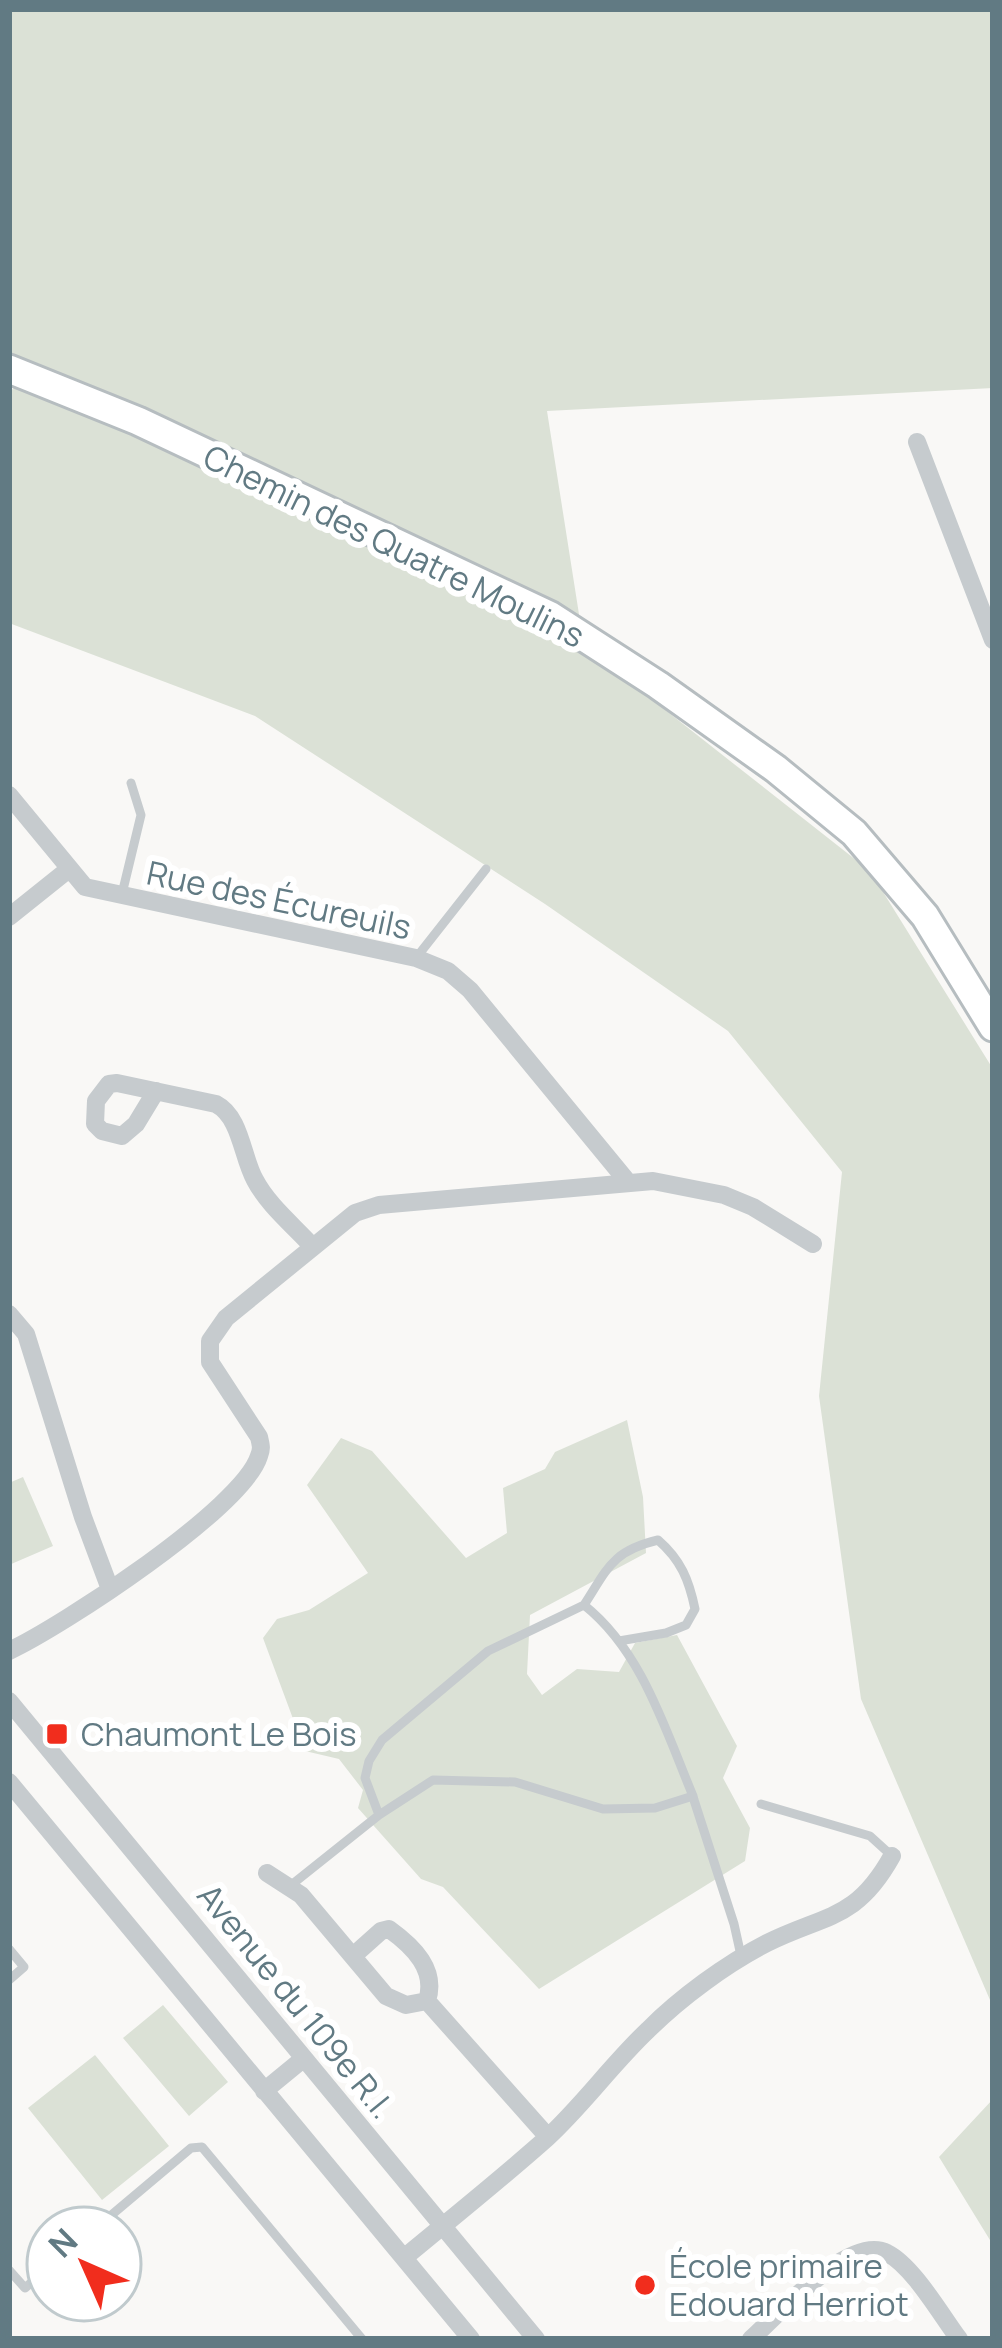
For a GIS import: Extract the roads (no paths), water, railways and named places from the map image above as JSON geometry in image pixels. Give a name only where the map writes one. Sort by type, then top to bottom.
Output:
[{"type":"main road","name":"Chemin des Quatre Moulins","points":[[9,369],[138,421],[551,616],[658,686],[776,769],[854,833],[925,916],[993,1027]]},
{"type":"street","points":[[916,442],[993,640]]},
{"type":"street","name":"Rue des Écureuils","points":[[9,796],[85,887],[416,958],[448,971],[470,990],[627,1180]]},
{"type":"street","points":[[9,917],[69,868]]},
{"type":"street","points":[[155,1091],[228,1111],[254,1179],[313,1247]]},
{"type":"street","points":[[9,1651],[110,1589],[199,1523],[254,1468],[261,1448],[259,1437],[210,1362],[210,1341],[226,1318],[355,1213],[379,1205],[627,1180],[677,1183],[753,1207],[814,1244]]},
{"type":"street","points":[[9,1314],[26,1334],[110,1589]]},
{"type":"street","name":"Avenue du 109e R.I.","points":[[9,1702],[536,2339]]},
{"type":"street","points":[[9,1782],[471,2339]]},
{"type":"street","points":[[405,2257],[548,2137],[648,2030],[767,1943],[826,1922],[844,1910],[880,1877],[892,1856]]},
{"type":"street","points":[[267,1873],[301,1895],[386,1996],[406,2005],[427,2001]]},
{"type":"street","points":[[352,1956],[381,1931],[397,1933],[427,1966],[433,1983],[427,2001]]},
{"type":"street","points":[[427,2001],[548,2137]]},
{"type":"street","points":[[264,2091],[303,2059]]},
{"type":"street","points":[[751,2339],[846,2254],[870,2247],[888,2253],[904,2267],[959,2339]]},
{"type":"lane","points":[[122,898],[141,815],[131,783]]},
{"type":"lane","points":[[416,958],[486,869]]},
{"type":"lane","points":[[379,1815],[365,1778],[382,1739],[488,1651],[584,1605],[616,1555],[630,1546],[658,1540],[688,1577],[695,1609],[686,1625],[619,1640]]},
{"type":"lane","points":[[584,1605],[607,1623],[645,1682],[693,1796],[742,1960]]},
{"type":"lane","points":[[289,1887],[379,1815],[433,1780],[515,1782],[603,1809],[655,1808],[693,1796]]},
{"type":"lane","points":[[761,1804],[870,1835],[892,1856]]},
{"type":"lane","points":[[9,1949],[24,1967],[9,1980]]},
{"type":"lane","points":[[124,2204],[191,2148],[202,2147],[362,2339]]},
{"type":"place","name":"Chaumont Le Bois","points":[[57,1734]]},
{"type":"place","name":"École primaire Edouard Herriot","points":[[645,2285]]}]
